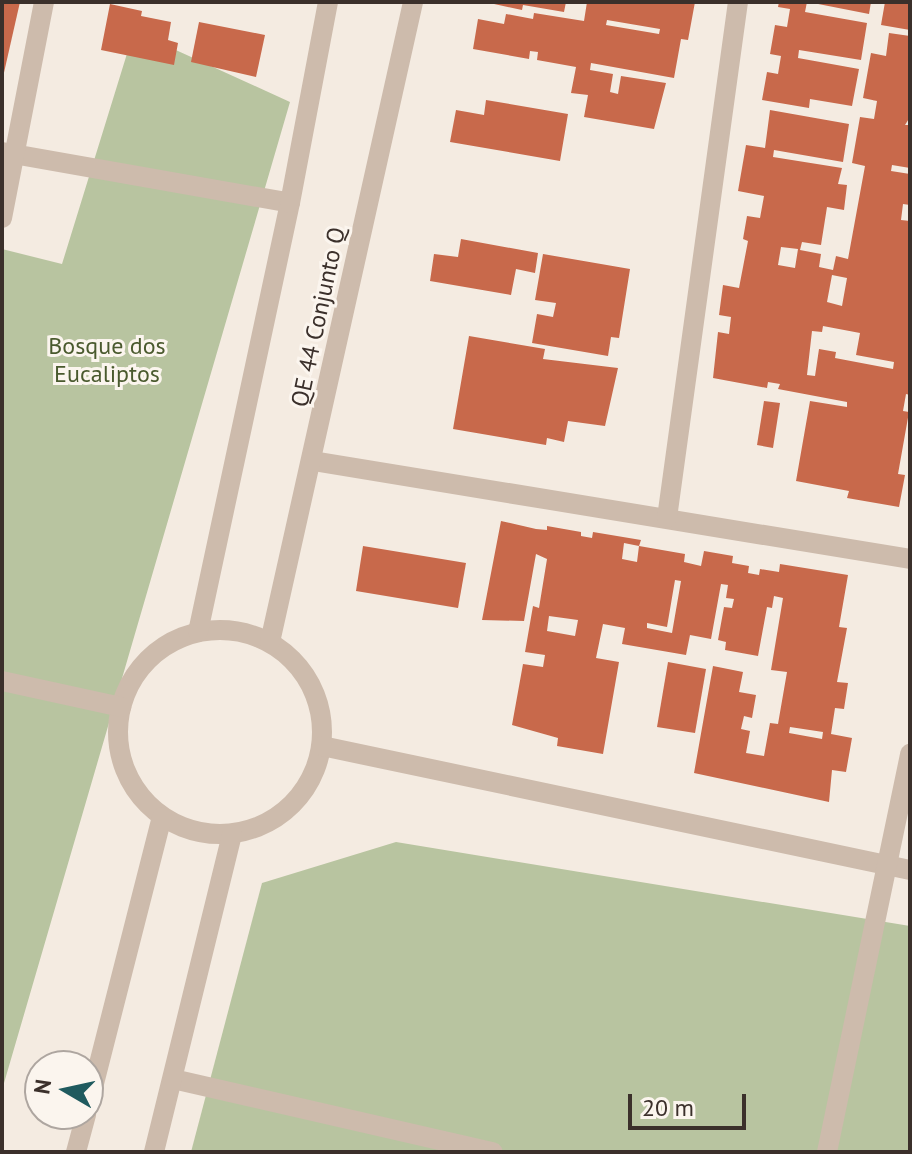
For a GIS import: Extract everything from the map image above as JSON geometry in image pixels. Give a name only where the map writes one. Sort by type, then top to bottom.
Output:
[{"type":"street","points":[[2,218],[7,153],[44,2]]},
{"type":"street","points":[[198,632],[290,203],[328,2]]},
{"type":"street","name":"QE 44 Conjunto Q","points":[[270,642],[313,461],[413,2]]},
{"type":"street","points":[[667,518],[738,2]]},
{"type":"street","points":[[7,153],[290,203]]},
{"type":"street","points":[[313,461],[910,559]]},
{"type":"street","points":[[234,630],[270,642],[293,660],[311,683],[320,710],[322,746],[312,777],[289,808],[257,829],[232,834],[195,832],[162,817],[143,801],[124,768],[118,731],[121,707],[130,683],[145,663],[164,647],[198,632],[234,630]]},
{"type":"street","points":[[2,681],[121,707]]},
{"type":"street","points":[[322,746],[910,870]]},
{"type":"street","points":[[827,1152],[910,754]]},
{"type":"street","points":[[103,1050],[162,817]]},
{"type":"street","points":[[154,1152],[232,834]]},
{"type":"street","points":[[173,1079],[493,1152]]},
{"type":"street","points":[[76,1152],[82,1130]]},
{"type":"green space","name":"Bosque dos Eucaliptos","points":[[134,31],[290,102],[2,1090],[2,249],[62,264]]},
{"type":"green space","points":[[396,842],[910,926],[910,1152],[191,1152],[262,883]]},
{"type":"building","points":[[2,2],[20,2],[3,77],[2,77]]},
{"type":"building","points":[[485,2],[566,2],[564,12],[523,5],[522,10]]},
{"type":"building","points":[[587,2],[695,2],[688,40],[681,39],[674,78],[591,63],[590,70],[613,74],[610,92],[618,94],[621,76],[666,83],[654,129],[584,117],[588,95],[571,93],[576,67],[537,60],[538,52],[530,51],[529,59],[473,49],[478,19],[504,24],[506,14],[533,19],[534,13],[584,21]],"holes":[[[607,20],[660,29],[659,34],[606,25]]]},
{"type":"building","points":[[779,2],[807,2],[805,12],[867,23],[861,60],[799,50],[798,58],[859,69],[852,106],[810,99],[809,108],[762,100],[767,72],[778,74],[781,56],[770,54],[775,25],[787,27],[790,9],[778,7]]},
{"type":"building","points":[[808,2],[871,2],[869,14]]},
{"type":"building","points":[[885,2],[910,2],[910,30],[881,25]]},
{"type":"building","points":[[110,4],[142,11],[141,16],[171,22],[168,40],[178,43],[174,65],[101,50]]},
{"type":"building","points":[[199,22],[265,35],[256,77],[191,62]]},
{"type":"building","points":[[889,33],[910,36],[910,117],[905,125],[910,125],[910,168],[892,165],[891,171],[910,174],[910,205],[903,204],[901,220],[910,221],[910,395],[906,394],[903,411],[909,412],[898,474],[905,475],[899,507],[847,498],[849,491],[796,481],[810,401],[847,407],[847,402],[778,389],[780,384],[768,382],[767,388],[713,378],[718,332],[729,334],[731,317],[719,315],[723,285],[739,288],[748,241],[743,239],[747,216],[760,218],[764,196],[738,191],[746,145],[765,148],[770,110],[849,124],[843,162],[774,150],[773,157],[842,168],[838,184],[847,185],[844,210],[827,207],[821,245],[802,242],[800,250],[821,254],[819,267],[833,270],[836,256],[848,259],[865,166],[852,163],[860,117],[874,119],[877,101],[863,98],[871,53],[886,56]],"holes":[[[781,247],[798,249],[795,268],[778,265]],[[832,275],[847,278],[842,306],[827,302]],[[823,326],[860,333],[856,355],[894,362],[893,369],[835,358],[836,352],[819,349],[815,376],[807,375],[812,331],[822,332]]]},
{"type":"building","points":[[486,100],[568,114],[560,161],[450,142],[456,110],[484,115]]},
{"type":"building","points":[[461,239],[538,253],[535,273],[516,269],[511,295],[430,281],[434,254],[458,257]]},
{"type":"building","points":[[543,254],[630,269],[619,338],[611,337],[608,356],[532,343],[537,314],[553,317],[556,303],[535,300]]},
{"type":"building","points":[[469,336],[545,349],[543,359],[618,368],[605,426],[568,421],[564,442],[547,438],[546,445],[453,429]]},
{"type":"building","points":[[764,401],[780,403],[773,448],[757,445]]},
{"type":"building","points":[[501,521],[536,529],[547,530],[547,526],[581,532],[581,536],[592,538],[593,532],[641,540],[639,546],[685,554],[684,562],[701,566],[704,551],[733,556],[732,563],[749,566],[748,573],[759,575],[760,569],[779,572],[780,564],[848,575],[839,627],[847,628],[837,682],[848,683],[844,709],[835,708],[831,734],[852,738],[846,772],[832,770],[829,802],[694,773],[713,666],[743,672],[739,692],[756,695],[752,718],[744,716],[741,729],[750,731],[746,753],[764,756],[770,723],[778,724],[787,672],[771,670],[783,598],[774,596],[772,608],[767,607],[758,656],[725,650],[726,642],[718,640],[724,607],[732,608],[734,599],[726,598],[728,585],[721,584],[711,639],[690,635],[686,655],[622,644],[625,628],[603,624],[596,658],[619,662],[603,754],[557,746],[558,738],[512,725],[523,664],[543,667],[545,655],[525,652],[533,606],[539,608],[547,559],[536,554],[524,621],[482,620]],"holes":[[[624,543],[639,546],[637,562],[622,559]],[[675,580],[681,581],[672,633],[647,628],[647,623],[667,627]],[[549,616],[578,620],[575,636],[547,631]],[[790,727],[823,732],[822,739],[789,733]]]},
{"type":"building","points":[[363,546],[466,563],[458,608],[356,591]]},
{"type":"building","points":[[668,662],[706,669],[695,733],[657,727]]}]
